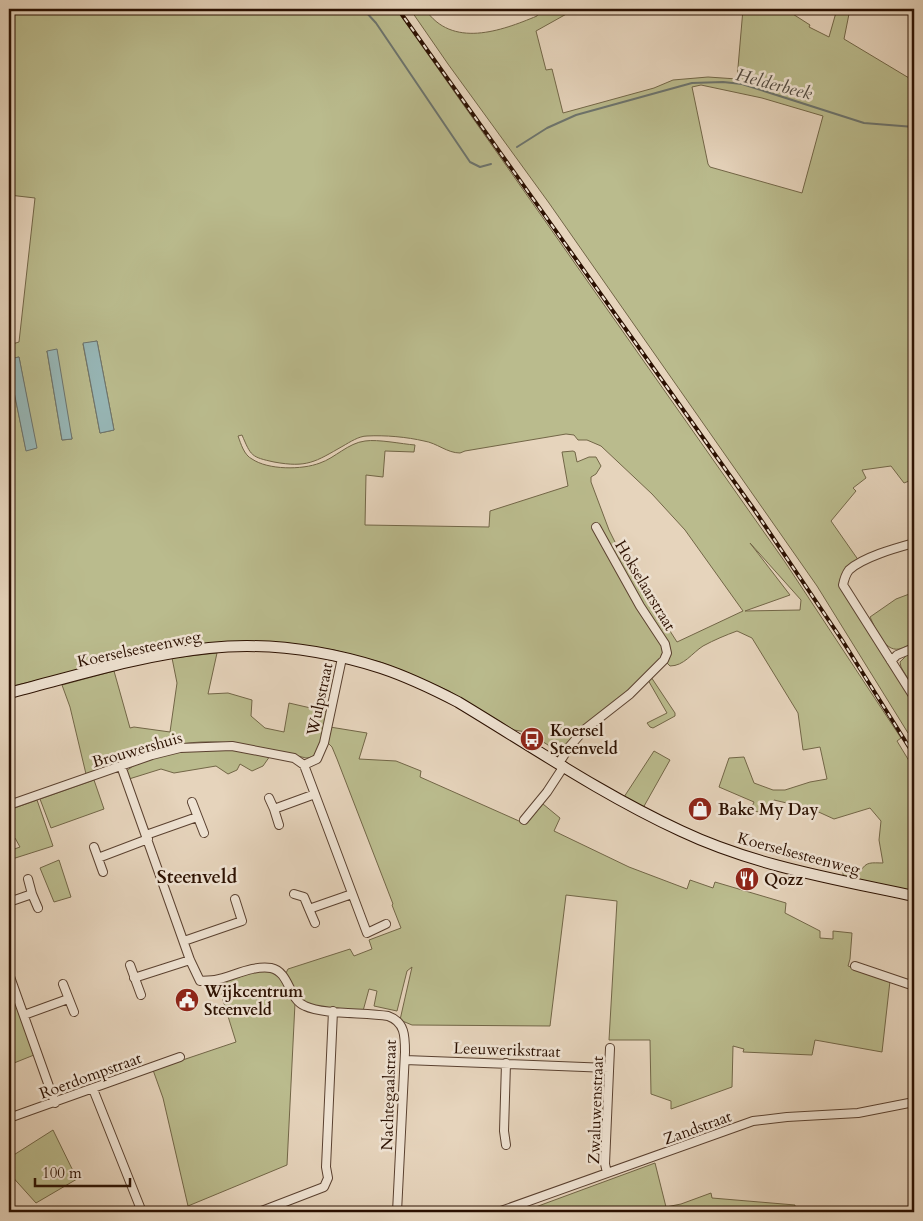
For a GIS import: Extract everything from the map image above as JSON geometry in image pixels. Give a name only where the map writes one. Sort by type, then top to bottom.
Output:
[{"type":"street","name":"Hokselaarstraat","points":[[561,764],[570,746],[584,730],[630,694],[664,660],[667,652],[665,644],[640,606],[596,527]]},
{"type":"street","points":[[914,543],[879,554],[848,571],[844,579],[844,585],[848,593],[914,698]]},
{"type":"street","name":"Koerselsesteenweg","points":[[9,693],[145,658],[210,648],[283,648],[342,658],[381,668],[458,702],[647,815],[682,832],[723,848],[795,871],[914,896]]},
{"type":"street","points":[[891,661],[897,655],[914,648]]},
{"type":"street","name":"Wulpstraat","points":[[304,765],[318,759],[324,744],[342,658]]},
{"type":"street","name":"Brouwershuis","points":[[9,805],[152,755],[180,748],[205,745],[232,746],[294,758],[304,765]]},
{"type":"street","points":[[524,820],[546,792],[561,764]]},
{"type":"street","points":[[304,765],[367,933],[386,924]]},
{"type":"street","points":[[121,766],[190,960],[134,978]]},
{"type":"street","points":[[274,809],[315,794]]},
{"type":"street","points":[[269,798],[280,825]]},
{"type":"street","points":[[192,802],[204,833]]},
{"type":"street","points":[[98,858],[197,817]]},
{"type":"street","points":[[94,847],[103,872]]},
{"type":"street","points":[[28,879],[38,908]]},
{"type":"street","points":[[9,902],[32,894]]},
{"type":"street","points":[[294,894],[304,897],[315,923]]},
{"type":"street","points":[[309,909],[352,894]]},
{"type":"street","points":[[184,941],[242,921],[235,900]]},
{"type":"street","name":"Nachtegaalstraat","points":[[190,960],[200,981],[214,980],[256,969],[274,969],[283,976],[294,998],[298,1002],[314,1009],[381,1015],[394,1018],[399,1022],[404,1032],[405,1060],[397,1212]]},
{"type":"street","points":[[130,965],[141,995]]},
{"type":"street","points":[[855,966],[914,986]]},
{"type":"street","points":[[9,974],[55,1103]]},
{"type":"street","points":[[63,984],[74,1012]]},
{"type":"street","points":[[24,1015],[68,999]]},
{"type":"street","points":[[259,1212],[324,1187],[328,1180],[326,1167],[333,1011]]},
{"type":"street","name":"Zwaluwenstraat","points":[[607,1174],[605,1164],[610,1048]]},
{"type":"street","name":"Roerdompstraat","points":[[9,1118],[180,1057]]},
{"type":"street","name":"Leeuwerikstraat","points":[[405,1060],[609,1068]]},
{"type":"street","points":[[506,1063],[504,1131],[506,1146]]},
{"type":"street","points":[[93,1089],[142,1212]]},
{"type":"street","name":"Zandstraat","points":[[498,1212],[753,1121],[858,1113],[914,1102]]},
{"type":"green space","points":[[9,9],[396,9],[785,562],[901,738],[897,741],[914,769],[914,813],[912,814],[914,818],[914,891],[843,877],[843,869],[861,871],[867,864],[883,863],[879,840],[881,821],[870,808],[834,819],[812,809],[774,800],[771,813],[750,811],[754,802],[719,787],[729,758],[744,757],[754,783],[773,790],[785,790],[827,779],[820,747],[803,750],[798,713],[752,638],[737,631],[703,646],[684,662],[670,666],[666,662],[663,645],[662,659],[628,693],[575,735],[558,757],[548,745],[537,738],[526,732],[514,730],[449,691],[404,671],[380,662],[334,650],[288,643],[245,641],[154,652],[9,687],[9,367],[26,450],[36,448],[19,357],[9,359],[9,345],[19,342],[35,198],[9,195]],"holes":[[[97,341],[114,430],[100,433],[83,344]],[[47,351],[72,438],[62,440]],[[566,434],[574,435],[578,440],[587,440],[601,446],[652,494],[685,530],[743,611],[677,642],[621,554],[609,530],[591,482],[591,477],[596,474],[601,466],[596,457],[589,457],[577,462],[575,452],[562,452],[568,486],[490,511],[489,527],[365,525],[366,475],[383,477],[385,451],[414,452],[415,445],[383,441],[359,442],[320,463],[304,467],[285,468],[259,463],[249,457],[243,449],[238,436],[242,435],[250,451],[256,457],[285,464],[303,464],[318,460],[361,437],[367,436],[410,438],[429,442],[455,453]],[[750,543],[801,600],[800,610],[745,611],[790,595]]]},
{"type":"green space","points":[[410,9],[425,9],[436,21],[449,29],[463,33],[478,33],[493,31],[523,22],[537,16],[540,9],[569,9],[570,12],[536,31],[546,70],[552,69],[563,113],[654,88],[673,80],[708,77],[737,79],[743,9],[785,9],[810,25],[809,27],[829,37],[837,9],[850,9],[844,39],[914,81],[914,479],[904,483],[891,466],[862,470],[866,478],[853,488],[856,491],[831,521],[859,561],[843,576],[841,589],[914,704],[914,735],[912,732],[908,733],[817,586],[549,203]],"holes":[[[701,85],[762,98],[823,116],[802,193],[710,167],[708,164],[692,87]]]},
{"type":"green space","points":[[912,593],[914,603],[914,644],[894,649],[889,647],[881,638],[870,617],[896,599]]},
{"type":"green space","points":[[914,652],[914,689],[900,662],[908,654]]},
{"type":"green space","points":[[217,653],[208,694],[228,693],[252,700],[251,716],[265,728],[284,732],[289,703],[328,712],[320,747],[312,757],[306,758],[242,744],[193,743],[155,750],[86,774],[70,707],[62,685],[114,671],[130,728],[170,732],[177,683],[172,658]]},
{"type":"green space","points":[[651,677],[675,713],[675,716],[653,728],[647,723],[667,713],[648,680]]},
{"type":"green space","points":[[330,727],[367,733],[359,759],[396,761],[421,771],[420,777],[519,821],[526,823],[543,804],[560,818],[554,831],[629,867],[687,889],[690,880],[713,888],[715,882],[786,903],[785,913],[820,931],[820,938],[833,939],[833,931],[852,933],[848,966],[890,981],[882,1052],[815,1040],[812,1055],[743,1052],[744,1049],[733,1046],[732,1087],[671,1109],[671,1101],[651,1094],[650,1040],[609,1040],[617,901],[566,895],[550,1026],[412,1025],[400,1020],[412,967],[407,971],[397,1011],[374,1006],[377,991],[369,989],[363,1011],[316,1007],[302,1002],[285,975],[288,969],[350,949],[354,956],[372,949],[369,940],[401,928],[337,759],[332,747],[327,742]]},
{"type":"green space","points":[[203,749],[233,749],[270,756],[263,766],[252,771],[240,764],[237,770],[228,774],[216,766],[174,773],[161,769],[129,779],[126,772],[140,762],[173,753]]},
{"type":"green space","points":[[654,751],[670,760],[643,808],[624,797]]},
{"type":"green space","points":[[94,780],[104,809],[51,828],[40,799]]},
{"type":"green space","points":[[37,800],[53,846],[9,860],[9,851],[20,847],[15,838],[9,839],[9,810]]},
{"type":"green space","points":[[59,860],[71,897],[54,902],[40,868]]},
{"type":"green space","points":[[260,970],[267,970],[277,974],[295,1003],[287,1165],[188,1206],[163,1098],[153,1070],[236,1042],[218,984]]},
{"type":"green space","points":[[9,984],[34,1055],[9,1065]]},
{"type":"green space","points":[[53,1130],[77,1179],[36,1203],[9,1173],[9,1158]]},
{"type":"green space","points":[[655,1163],[666,1207],[681,1204],[711,1193],[712,1198],[795,1205],[795,1212],[522,1212]]},
{"type":"water","points":[[97,341],[114,430],[100,433],[83,343]]},
{"type":"water","points":[[57,349],[72,439],[62,440],[47,351]]},
{"type":"water","points":[[19,357],[37,448],[26,451],[9,367],[9,359]]},
{"type":"waterway","name":"Helderbeek","points":[[357,9],[365,11],[376,23],[470,162],[480,167],[491,164]]},
{"type":"waterway","name":"Helderbeek","points":[[517,147],[547,128],[576,115],[692,83],[723,82],[742,84],[864,123],[914,127]]},
{"type":"railway","points":[[398,9],[753,508],[842,640],[914,755]]},
{"type":"place","name":"Koersel Steenveld","points":[[532,739]]},
{"type":"place","name":"Bake My Day","points":[[700,809]]},
{"type":"place","name":"Qozz","points":[[747,879]]},
{"type":"place","name":"Wijkcentrum Steenveld","points":[[187,1000]]},
{"type":"district","name":"Steenveld","points":[[197,876]]}]
